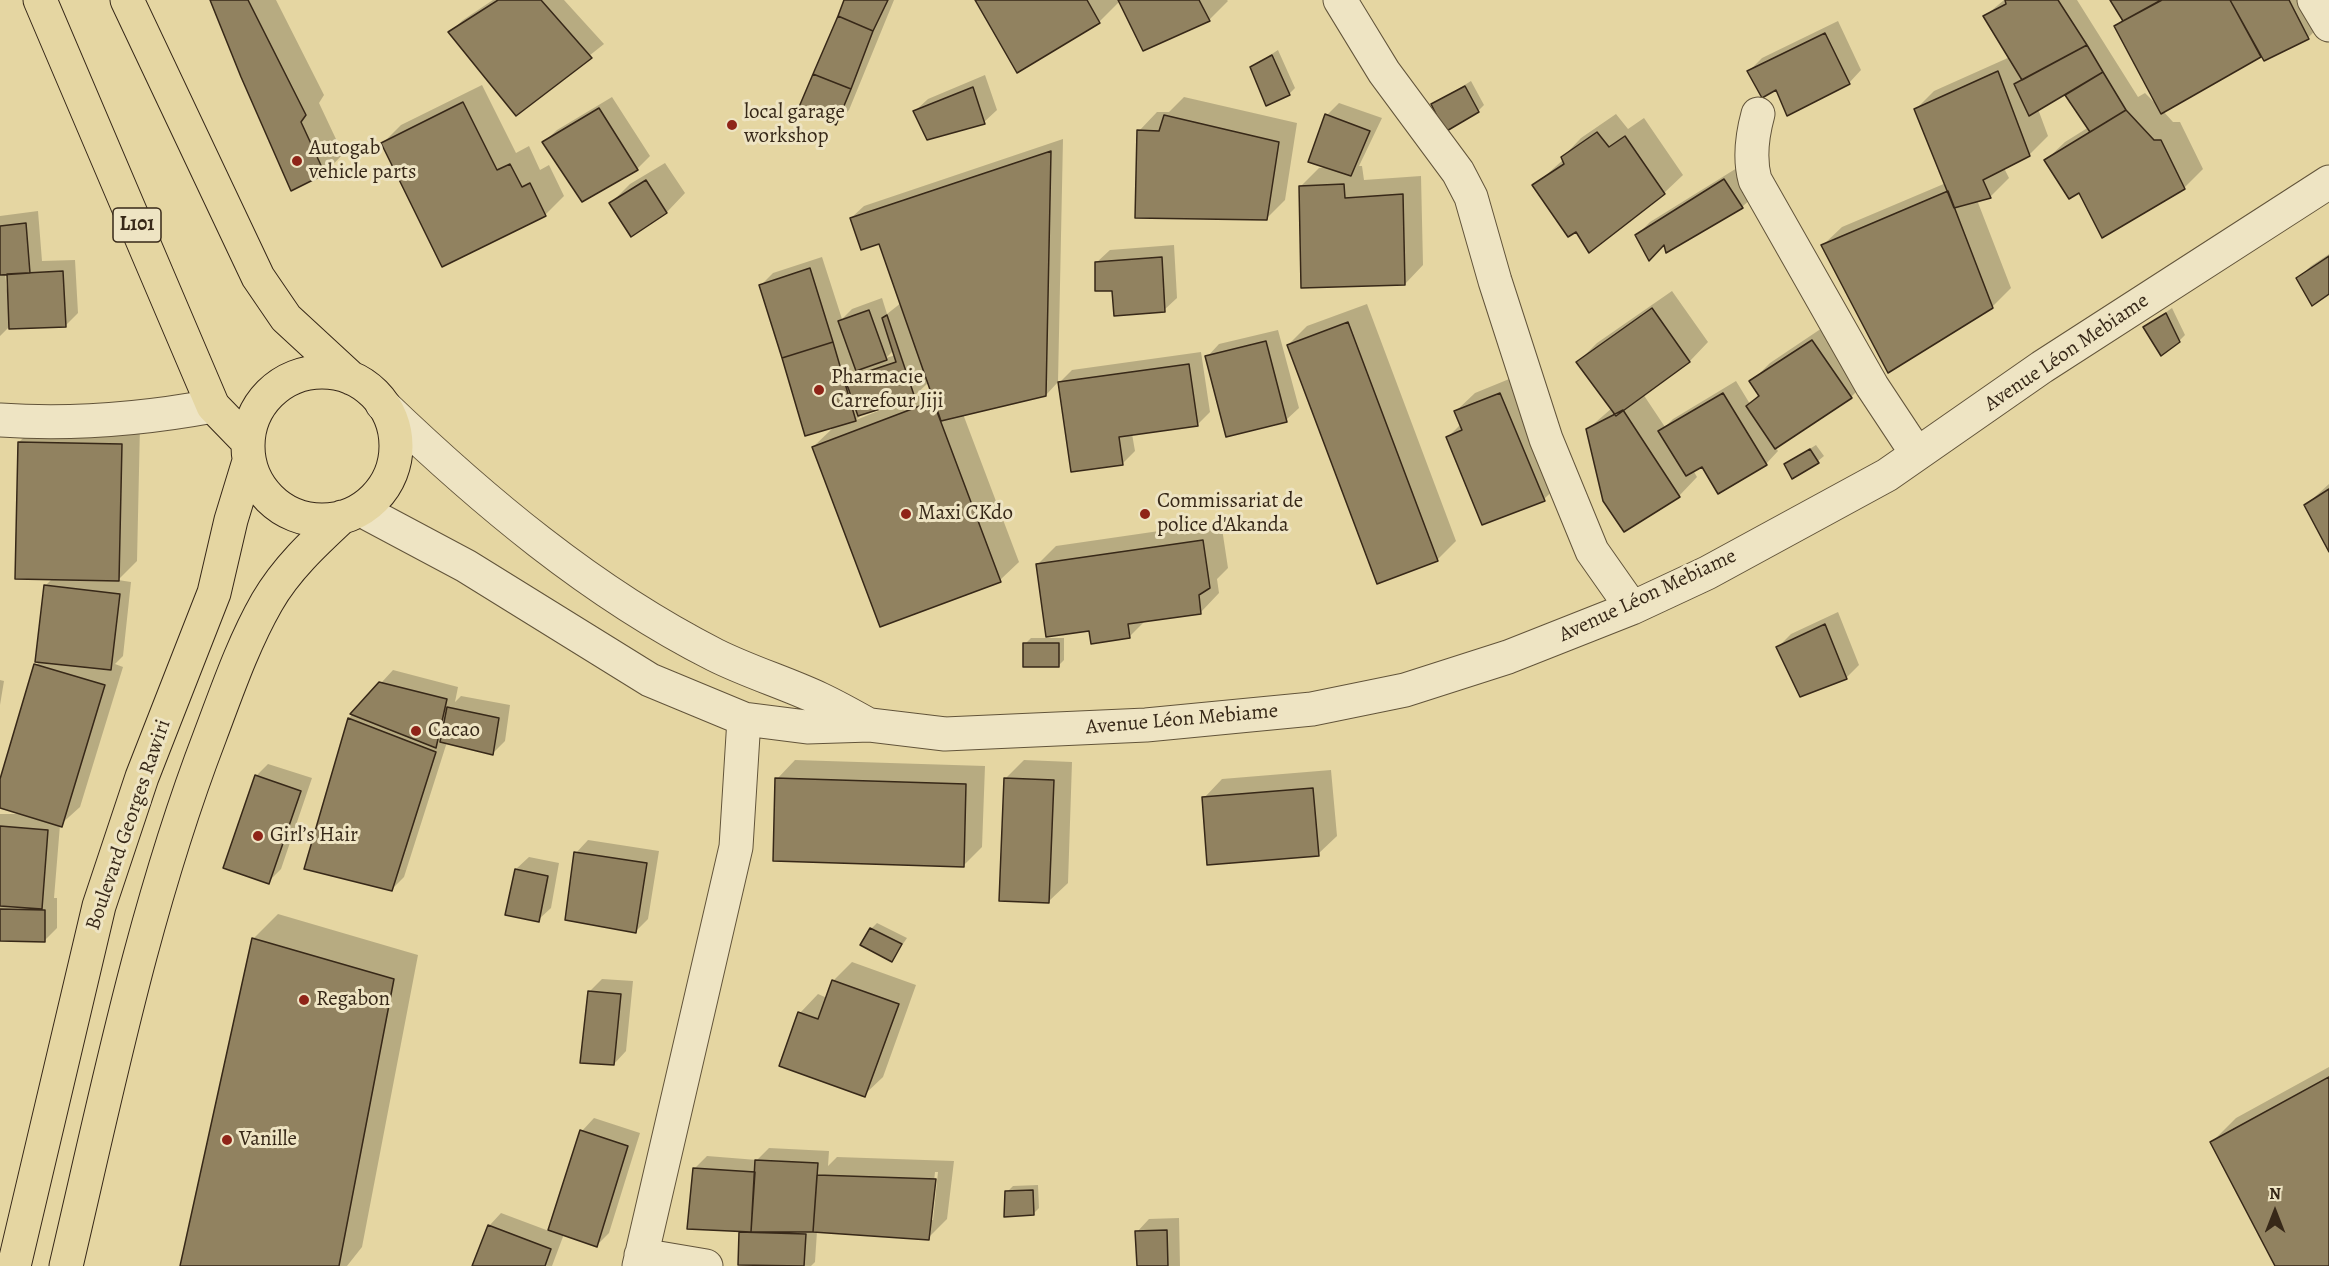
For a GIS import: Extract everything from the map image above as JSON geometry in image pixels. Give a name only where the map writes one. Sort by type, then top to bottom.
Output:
[{"type":"main road","name":"L101","points":[[40,0],[213,406],[248,451],[256,480],[267,496],[283,510],[302,517],[322,520],[351,513]]},
{"type":"main road","points":[[66,1266],[140,950],[172,840],[224,695],[267,602],[306,550],[351,513],[376,496],[388,480],[394,461],[396,441],[391,422],[382,404],[368,389],[351,378],[286,318],[258,278],[127,0]]},
{"type":"main road","points":[[248,451],[252,422],[261,404],[275,389],[292,378],[312,373],[332,373],[351,378]]},
{"type":"main road","name":"Boulevard Georges Rawiri","points":[[14,1266],[99,906],[142,777],[214,592],[248,451]]},
{"type":"street","points":[[1340,0],[1384,72],[1458,172],[1471,197],[1495,281],[1546,439],[1592,551],[1632,608]]},
{"type":"street","points":[[2314,0],[2329,25]]},
{"type":"street","points":[[1758,114],[1751,164],[1755,180],[1872,386],[1917,454]]},
{"type":"street","name":"Avenue Léon Mebiame","points":[[870,725],[945,734],[1146,725],[1312,709],[1405,690],[1508,657],[1632,608],[1707,573],[1887,475],[2042,367],[2329,182]]},
{"type":"street","points":[[382,404],[455,473],[560,557],[666,628],[717,656],[821,699],[870,725]]},
{"type":"street","points":[[0,420],[43,423],[130,419],[213,406]]},
{"type":"street","points":[[351,513],[466,566],[650,680],[744,719],[807,727],[870,725]]},
{"type":"street","points":[[706,1266],[640,1261],[736,848],[744,719]]},
{"type":"building","points":[[210,0],[248,0],[306,115],[301,122],[325,174],[291,191]]},
{"type":"building","points":[[498,0],[541,0],[592,58],[516,116],[448,32]]},
{"type":"building","points":[[844,0],[888,0],[873,31],[838,16]]},
{"type":"building","points":[[975,0],[1087,0],[1100,23],[1017,73]]},
{"type":"building","points":[[1118,0],[1199,0],[1210,21],[1143,51]]},
{"type":"building","points":[[2005,0],[2058,0],[2087,45],[2022,80],[1983,16],[2006,4]]},
{"type":"building","points":[[2110,0],[2162,0],[2123,21]]},
{"type":"building","points":[[2161,0],[2230,0],[2261,57],[2161,114],[2114,26]]},
{"type":"building","points":[[2230,0],[2289,0],[2309,39],[2264,61]]},
{"type":"building","points":[[838,16],[873,31],[851,89],[813,74]]},
{"type":"building","points":[[1825,33],[1850,84],[1787,116],[1776,90],[1762,98],[1747,71]]},
{"type":"building","points":[[2087,45],[2103,72],[2029,116],[2014,84]]},
{"type":"building","points":[[1272,55],[1290,95],[1266,106],[1250,67]]},
{"type":"building","points":[[1998,71],[2030,156],[1983,180],[1991,198],[1954,208],[1914,109]]},
{"type":"building","points":[[2103,72],[2126,110],[2090,132],[2065,95]]},
{"type":"building","points":[[813,74],[851,89],[836,125],[799,107]]},
{"type":"building","points":[[1465,86],[1479,112],[1445,132],[1431,104]]},
{"type":"building","points":[[973,87],[985,124],[927,140],[913,111]]},
{"type":"building","points":[[463,102],[497,170],[510,164],[522,187],[530,183],[546,216],[442,267],[381,143]]},
{"type":"building","points":[[599,108],[638,170],[582,202],[542,142]]},
{"type":"building","points":[[2126,110],[2154,140],[2161,140],[2185,189],[2102,238],[2079,193],[2069,199],[2044,160]]},
{"type":"building","points":[[1325,114],[1370,131],[1351,176],[1308,162]]},
{"type":"building","points":[[1164,115],[1279,142],[1267,220],[1135,218],[1137,130],[1159,131]]},
{"type":"building","points":[[1597,132],[1609,147],[1625,136],[1665,194],[1589,253],[1576,232],[1568,237],[1532,185],[1564,164],[1561,157]]},
{"type":"building","points":[[1051,151],[1046,396],[941,421],[879,244],[861,250],[850,218]]},
{"type":"building","points":[[1724,179],[1743,208],[1666,253],[1664,245],[1649,261],[1635,235]]},
{"type":"building","points":[[646,180],[667,213],[631,237],[609,203]]},
{"type":"building","points":[[1344,184],[1345,198],[1403,194],[1405,285],[1301,288],[1299,186]]},
{"type":"building","points":[[1948,191],[1993,308],[1888,373],[1821,245]]},
{"type":"building","points":[[26,223],[30,273],[0,275],[0,226]]},
{"type":"building","points":[[2329,256],[2329,294],[2312,306],[2296,278]]},
{"type":"building","points":[[1162,257],[1165,312],[1114,316],[1112,291],[1095,291],[1095,262]]},
{"type":"building","points":[[810,268],[833,342],[782,358],[759,285]]},
{"type":"building","points":[[63,271],[66,327],[9,329],[7,274]]},
{"type":"building","points":[[1652,308],[1690,362],[1616,416],[1576,362]]},
{"type":"building","points":[[869,310],[887,360],[856,371],[838,321]]},
{"type":"building","points":[[2166,313],[2180,342],[2161,356],[2143,327]]},
{"type":"building","points":[[887,315],[915,398],[858,416],[845,379],[896,362],[882,318]]},
{"type":"building","points":[[1348,322],[1438,561],[1377,584],[1287,345]]},
{"type":"building","points":[[1812,340],[1852,398],[1775,449],[1746,406],[1759,396],[1749,381]]},
{"type":"building","points":[[1266,341],[1287,422],[1226,437],[1205,356]]},
{"type":"building","name":"Pharmacie Carrefour Jiji","points":[[833,342],[856,421],[805,436],[782,358]]},
{"type":"building","points":[[1189,364],[1198,426],[1119,437],[1123,465],[1071,472],[1058,382]]},
{"type":"building","points":[[1500,393],[1545,501],[1482,525],[1446,437],[1462,430],[1454,411]]},
{"type":"building","points":[[1723,393],[1767,465],[1718,494],[1702,467],[1686,476],[1658,431]]},
{"type":"building","name":"Maxi CKdo","points":[[933,401],[1001,582],[880,627],[812,447]]},
{"type":"building","points":[[1623,410],[1680,497],[1624,532],[1603,501],[1586,429]]},
{"type":"building","points":[[18,442],[122,444],[119,581],[15,579]]},
{"type":"building","points":[[1810,449],[1819,463],[1792,479],[1784,464]]},
{"type":"building","points":[[2329,489],[2329,552],[2304,505]]},
{"type":"building","points":[[1203,540],[1210,588],[1199,595],[1201,614],[1128,624],[1130,638],[1091,644],[1089,631],[1046,637],[1036,564]]},
{"type":"building","points":[[44,585],[120,594],[111,670],[35,662]]},
{"type":"building","points":[[1825,624],[1847,679],[1800,697],[1776,647]]},
{"type":"building","points":[[1023,643],[1059,643],[1059,667],[1023,667]]},
{"type":"building","points":[[34,664],[105,685],[62,827],[0,808],[0,779]]},
{"type":"building","name":"Cacao","points":[[379,682],[447,699],[436,748],[350,714]]},
{"type":"building","points":[[447,707],[499,718],[493,755],[440,742]]},
{"type":"building","points":[[348,718],[436,752],[392,891],[304,869]]},
{"type":"building","points":[[255,775],[301,791],[269,884],[223,868]]},
{"type":"building","points":[[775,778],[966,784],[964,867],[773,861]]},
{"type":"building","points":[[1004,778],[1054,780],[1049,903],[999,901]]},
{"type":"building","points":[[1313,788],[1319,856],[1207,865],[1202,797]]},
{"type":"building","points":[[0,826],[48,830],[42,909],[0,906]]},
{"type":"building","points":[[574,852],[647,863],[636,933],[565,920]]},
{"type":"building","points":[[515,869],[548,876],[539,922],[505,915]]},
{"type":"building","points":[[0,909],[45,910],[45,942],[0,941]]},
{"type":"building","points":[[870,928],[902,944],[892,962],[860,945]]},
{"type":"building","points":[[252,938],[394,979],[339,1266],[180,1266]]},
{"type":"building","points":[[832,980],[899,1004],[865,1097],[779,1066],[798,1012],[818,1019]]},
{"type":"building","points":[[588,991],[621,994],[614,1065],[580,1063]]},
{"type":"building","points":[[2329,1077],[2329,1266],[2275,1266],[2210,1142]]},
{"type":"building","points":[[580,1130],[628,1146],[597,1247],[548,1230]]},
{"type":"building","points":[[755,1160],[818,1163],[813,1232],[751,1232]]},
{"type":"building","points":[[693,1168],[755,1172],[751,1232],[687,1229]]},
{"type":"building","points":[[817,1175],[936,1179],[929,1240],[813,1232]]},
{"type":"building","points":[[1033,1190],[1034,1215],[1004,1217],[1005,1191]]},
{"type":"building","points":[[488,1225],[551,1249],[545,1266],[472,1266]]},
{"type":"building","points":[[1167,1230],[1168,1266],[1137,1266],[1135,1231]]},
{"type":"building","points":[[739,1232],[806,1234],[804,1266],[738,1265]]},
{"type":"place","name":"local garage workshop","points":[[732,125]]},
{"type":"place","name":"Autogab vehicle parts","points":[[297,161]]},
{"type":"place","name":"Pharmacie Carrefour Jiji","points":[[819,390]]},
{"type":"place","name":"Maxi CKdo","points":[[906,514]]},
{"type":"place","name":"Commissariat de police d'Akanda","points":[[1145,514]]},
{"type":"place","name":"Cacao","points":[[416,731]]},
{"type":"place","name":"Girl’s Hair","points":[[258,836]]},
{"type":"place","name":"Regabon","points":[[304,1000]]},
{"type":"place","name":"Vanille","points":[[227,1140]]}]
